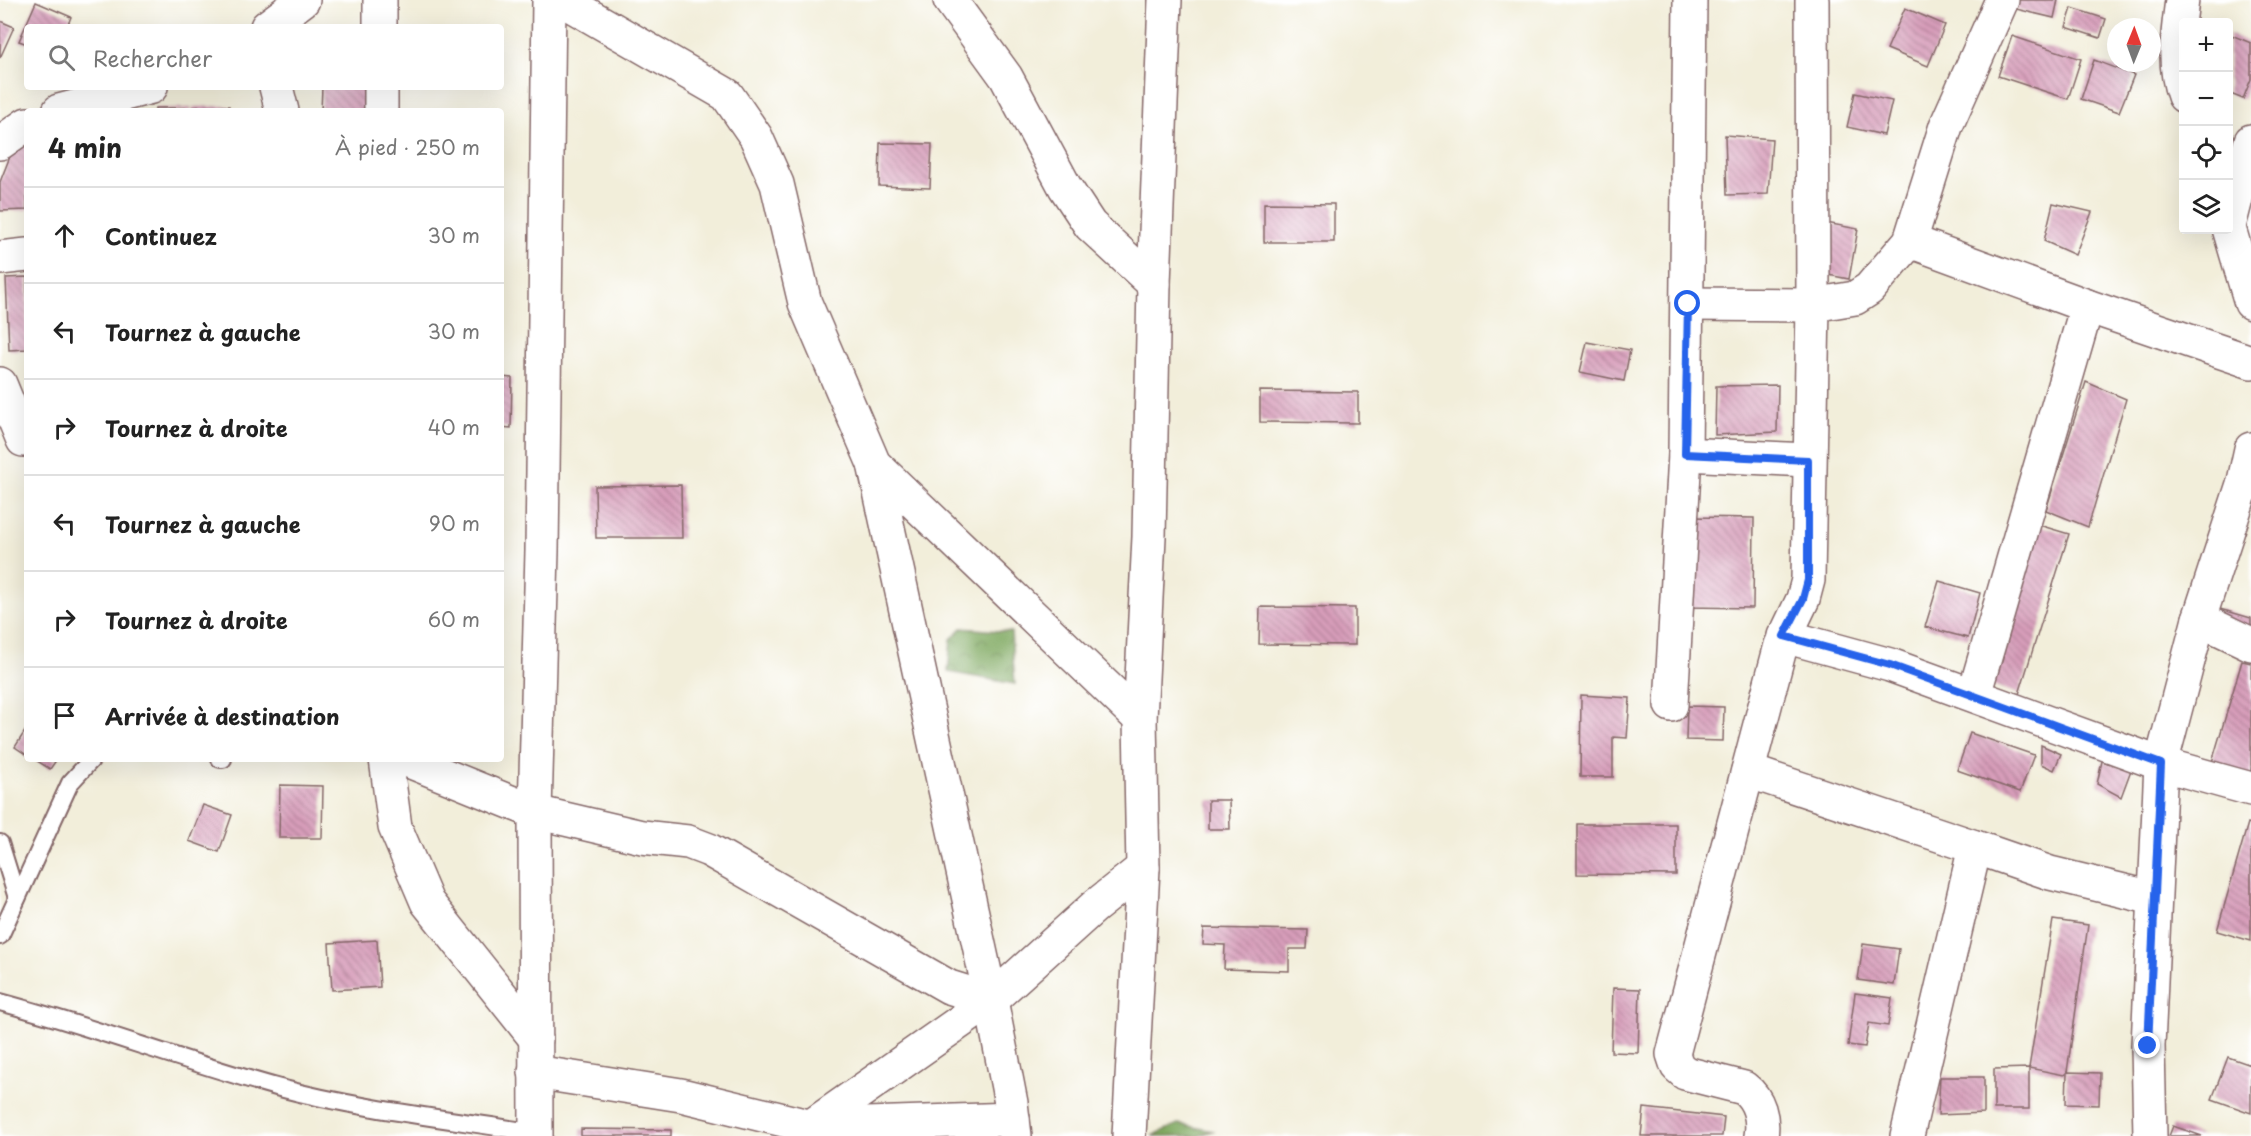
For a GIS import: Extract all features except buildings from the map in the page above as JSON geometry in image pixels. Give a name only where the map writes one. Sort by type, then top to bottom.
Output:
[{"type":"street","points":[[271,24],[303,0]]},
{"type":"street","points":[[380,0],[380,24]]},
{"type":"street","points":[[536,1135],[535,812],[542,551],[549,0]]},
{"type":"street","points":[[536,1072],[681,1095],[812,1131],[1014,1128],[991,1000],[874,464],[805,303],[777,184],[756,137],[727,95],[562,0]]},
{"type":"street","points":[[950,0],[1006,77],[1065,187],[1090,225],[1154,284]]},
{"type":"street","points":[[1129,1136],[1143,868],[1140,719],[1149,537],[1154,284],[1165,0]]},
{"type":"street","points":[[1671,705],[1685,454],[1690,0]]},
{"type":"street","points":[[1761,1136],[1764,1123],[1749,1092],[1744,1088],[1685,1073],[1677,1066],[1673,1054],[1784,636],[1803,599],[1808,580],[1808,460],[1813,305],[1812,0]]},
{"type":"street","points":[[1688,304],[1813,305],[1855,298],[1863,294],[1910,241],[1946,126],[2002,0]]},
{"type":"street","points":[[2179,82],[2176,57],[2182,0]]},
{"type":"street","points":[[70,108],[140,90]]},
{"type":"street","points":[[277,90],[281,108]]},
{"type":"street","points":[[381,90],[381,108]]},
{"type":"street","points":[[0,143],[24,126]]},
{"type":"street","points":[[2233,211],[2251,141]]},
{"type":"street","points":[[2231,234],[2251,303]]},
{"type":"street","points":[[1910,241],[2087,306],[2251,362]]},
{"type":"street","points":[[0,258],[24,255]]},
{"type":"street","points":[[1974,695],[2087,306]]},
{"type":"street","points":[[0,384],[17,440]]},
{"type":"street","points":[[2150,1136],[2148,1046],[2153,898],[2161,764],[2199,619],[2247,482],[2251,449]]},
{"type":"street","points":[[1685,454],[1808,460]]},
{"type":"street","points":[[874,464],[1140,719]]},
{"type":"street","points":[[2199,619],[2251,644]]},
{"type":"street","points":[[1784,636],[1890,665],[2161,764],[2251,789]]},
{"type":"street","points":[[386,762],[395,827],[428,902],[536,1039]]},
{"type":"street","points":[[411,762],[535,812],[642,837],[688,842],[709,850],[949,987],[991,1000]]},
{"type":"street","points":[[1748,771],[2060,876],[2153,898]]},
{"type":"street","points":[[1907,1136],[1975,847]]},
{"type":"street","points":[[812,1131],[991,1000],[1094,907],[1143,868]]},
{"type":"lane","points":[[0,936],[70,783],[89,762]]},
{"type":"lane","points":[[0,843],[17,898]]},
{"type":"lane","points":[[0,1002],[61,1018],[188,1062],[282,1088],[369,1108],[536,1135]]},
{"type":"green space","points":[[962,628],[1011,632],[1015,684],[948,672],[951,639]]},
{"type":"green space","points":[[1178,1124],[1213,1131],[1198,1136],[1152,1136]]},
{"type":"route","points":[[1688,304],[1685,454],[1808,460],[1808,580],[1803,599],[1784,636],[1890,665],[2161,764],[2148,1046]]}]
